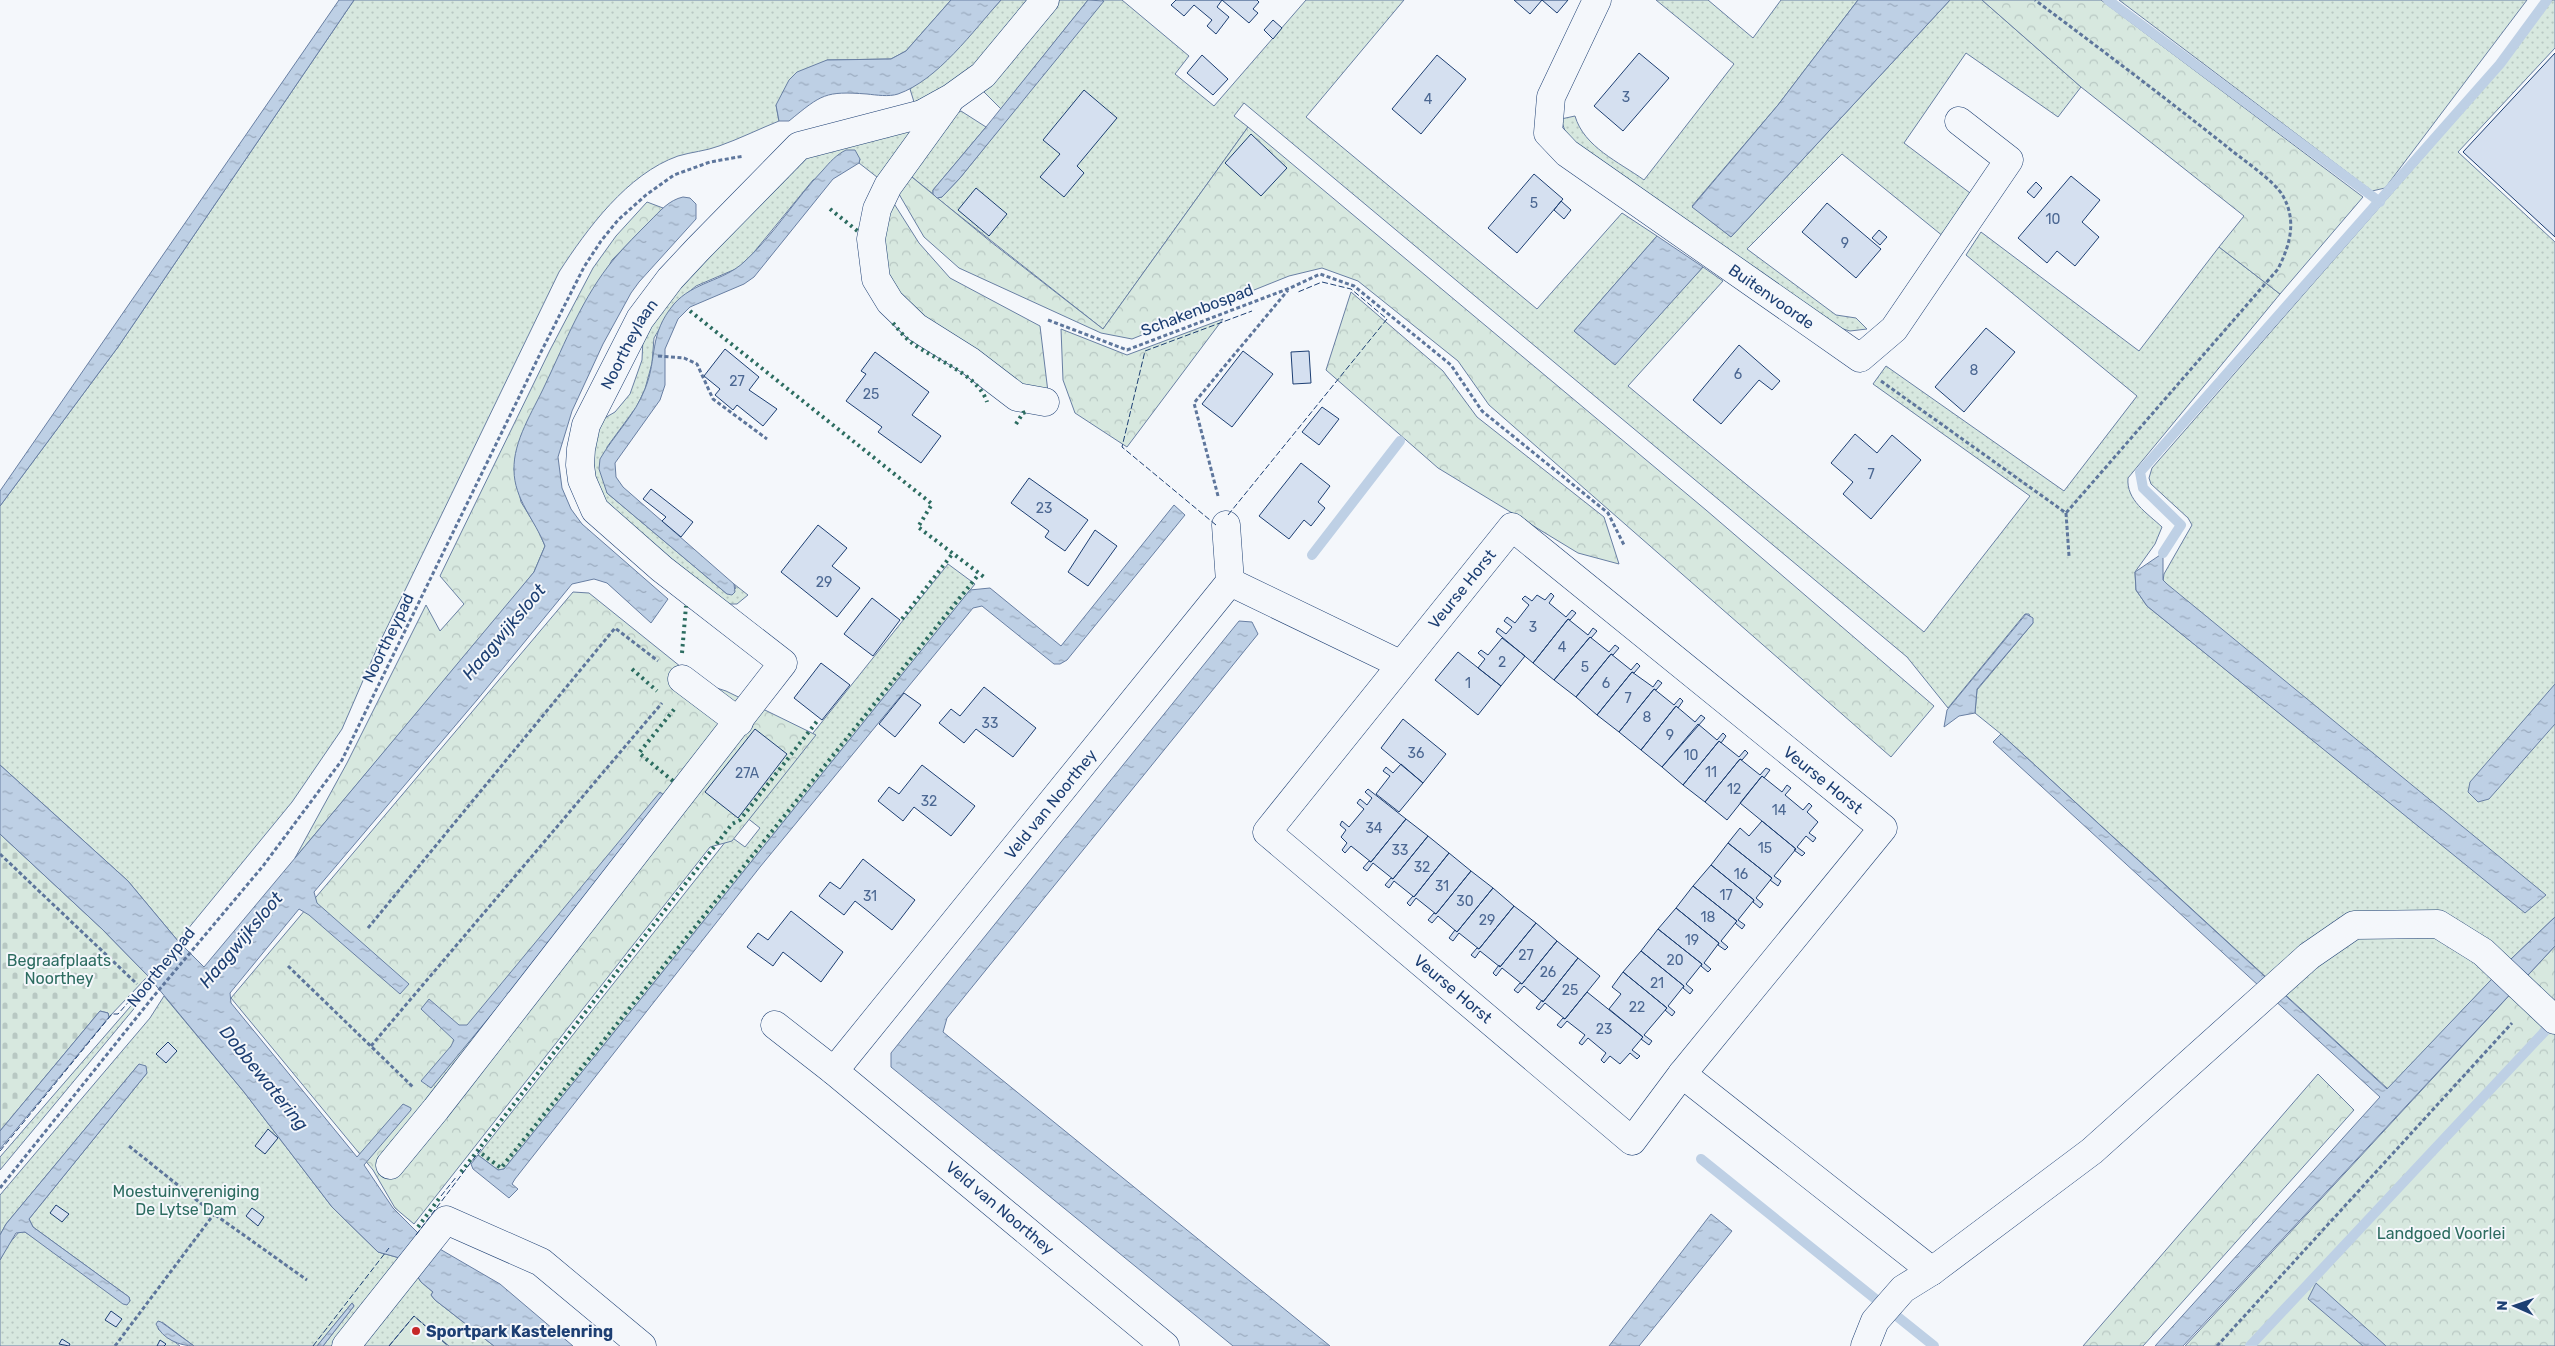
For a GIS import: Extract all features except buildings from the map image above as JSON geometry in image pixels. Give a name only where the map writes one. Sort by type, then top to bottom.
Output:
[{"type":"street","name":"Noortheylaan","points":[[739,722],[783,663],[662,569],[595,510],[582,480],[580,465],[586,426],[621,354],[645,312],[698,249],[799,146],[922,114],[952,98],[983,75],[1046,0]]},
{"type":"street","name":"Buitenvoorde","points":[[1597,0],[1551,97],[1548,133],[1566,153],[1860,358]]},
{"type":"street","name":"Noortheylaan","points":[[952,98],[888,186],[877,209],[871,239],[876,278],[890,302],[916,327],[970,361],[1017,397],[1045,402]]},
{"type":"street","points":[[1860,358],[1894,328],[2009,160],[1959,121]]},
{"type":"street","points":[[1226,525],[1230,582],[1400,664]]},
{"type":"street","name":"Veurse Horst","points":[[1512,527],[1883,828],[1682,1074],[1632,1141],[1267,832],[1400,664],[1512,527]]},
{"type":"street","name":"Veld van Noorthey","points":[[834,1071],[1230,582]]},
{"type":"street","points":[[390,1165],[739,722],[682,679]]},
{"type":"street","points":[[1865,1346],[1875,1321],[1902,1289],[1932,1271],[2092,1151],[2309,956],[2354,925],[2438,924],[2483,952],[2555,1020]]},
{"type":"street","name":"Veld van Noorthey","points":[[775,1025],[834,1071],[1165,1346]]},
{"type":"street","points":[[1682,1074],[1932,1271]]},
{"type":"street","points":[[346,1346],[390,1288],[446,1220],[541,1262],[642,1346]]},
{"type":"path","points":[[2035,0],[2163,96],[2261,175],[2283,195],[2292,219],[2290,246],[2278,269],[2066,513],[2069,556]]},
{"type":"path","name":"Noortheypad","points":[[0,1188],[153,997],[262,866],[342,760],[541,352],[584,267],[601,242],[618,220],[646,195],[674,175],[710,162],[745,156]]},
{"type":"path","name":"Schakenbospad","points":[[1048,320],[1127,350],[1290,288],[1320,274],[1354,286],[1451,365],[1482,411],[1608,513],[1624,545]]},
{"type":"path","points":[[1226,525],[1194,403],[1290,288]]},
{"type":"path","points":[[668,356],[684,358],[697,364],[713,399],[768,439]]},
{"type":"path","points":[[1860,358],[1874,376],[2066,513]]},
{"type":"path","points":[[368,928],[615,628],[682,679],[371,1046]]},
{"type":"path","points":[[0,854],[137,984]]},
{"type":"path","points":[[288,966],[436,1109]]},
{"type":"path","points":[[2217,1346],[2529,995]]},
{"type":"path","points":[[129,1146],[214,1214],[307,1280]]},
{"type":"path","points":[[115,1346],[214,1214]]},
{"type":"green space","points":[[354,0],[951,0],[906,51],[891,59],[827,60],[776,105],[779,121],[719,146],[678,156],[659,164],[625,189],[582,238],[559,272],[378,646],[342,729],[292,802],[178,941],[128,881],[0,765],[0,506],[118,347]]},
{"type":"green space","points":[[1001,0],[1033,0],[967,73],[941,91],[914,102],[910,89],[945,61]]},
{"type":"green space","points":[[1056,0],[1088,0],[1001,109],[984,92],[982,86]]},
{"type":"green space","points":[[1103,0],[1122,0],[1189,56],[1175,74],[1214,106],[1306,0],[1404,0],[1306,117],[1537,309],[1622,213],[1657,236],[1574,331],[1614,364],[1703,267],[1723,281],[1628,386],[1924,632],[2030,496],[1873,384],[1886,366],[2064,491],[2137,396],[1966,255],[1981,232],[2139,351],[2219,247],[2280,294],[2128,478],[2130,493],[2134,499],[2162,527],[2155,544],[2135,572],[2136,590],[2147,606],[2525,912],[2163,581],[2164,574],[2192,525],[2188,518],[2151,484],[2149,478],[2152,468],[2474,99],[2504,64],[2552,0],[2555,0],[2555,48],[2458,152],[2555,242],[2555,917],[2509,961],[2388,1089],[2001,734],[1975,713],[1977,690],[2033,623],[2029,614],[2025,614],[1948,708],[1907,657],[1244,103],[1234,116],[1248,127],[1103,329],[937,198],[942,197],[960,178]]},
{"type":"green space","points":[[1656,0],[1708,0],[1753,38],[1781,0],[1858,0],[1778,105],[1692,206],[1731,237],[1950,0],[1982,0],[2081,87],[2058,117],[1966,53],[1904,143],[1974,196],[1944,237],[1842,154],[1747,249],[1836,315],[1856,318],[1867,329],[1850,331],[1833,326],[1567,137],[1561,119],[1575,116],[1586,137],[1594,145],[1644,180],[1734,64]]},
{"type":"green space","points":[[1982,0],[2101,0],[2363,197],[2280,294],[2219,247],[2244,216],[2081,87]]},
{"type":"green space","points":[[2119,0],[2527,0],[2385,188],[2372,191]]},
{"type":"green space","points":[[961,111],[986,127],[933,190],[933,194],[907,173],[947,119]]},
{"type":"green space","points":[[917,121],[882,181],[859,163],[860,159],[813,180],[750,257],[738,268],[696,286],[674,304],[654,338],[652,363],[645,389],[637,406],[607,447],[607,493],[727,594],[736,588],[734,584],[748,595],[737,604],[723,604],[598,499],[591,443],[603,419],[615,412],[630,394],[642,360],[643,338],[661,302],[803,158]]},
{"type":"green space","points":[[1248,127],[1706,510],[1934,706],[1891,757],[1489,405],[1458,361],[1358,281],[1322,268],[1289,276],[1132,339],[1101,333],[959,268],[924,237],[896,189],[907,173],[991,242],[1103,329]]},
{"type":"green space","points":[[647,202],[663,208],[612,260],[521,436],[514,469],[521,502],[537,528],[545,546],[534,572],[295,858],[347,763],[426,605],[440,631],[464,604],[440,576],[550,350],[593,268],[616,236]]},
{"type":"green space","points":[[893,202],[919,243],[950,278],[1040,326],[1048,392],[1009,378],[948,342],[924,322],[881,277],[881,224]]},
{"type":"green space","points":[[1351,292],[1443,371],[1477,417],[1604,517],[1619,564],[1578,553],[1438,468],[1326,370]]},
{"type":"green space","points":[[1223,319],[1127,447],[1075,413],[1063,380],[1061,329],[1127,355]]},
{"type":"green space","points":[[948,564],[975,584],[504,1169],[498,1170],[478,1155],[730,836],[745,847],[760,828],[746,817]]},
{"type":"green space","points":[[573,592],[589,593],[701,683],[726,691],[816,735],[732,841],[710,847],[414,1224],[395,1208],[373,1170],[231,998]]},
{"type":"green space","name":"Begraafplaats Noorthey","points":[[0,834],[102,929],[148,976],[109,1017],[108,1013],[100,1011],[0,1131]]},
{"type":"green space","name":"Landgoed Voorlei","points":[[2555,946],[2555,1346],[2185,1346]]},
{"type":"green space","points":[[149,985],[152,987],[0,1170],[0,1157]]},
{"type":"green space","name":"Moestuinvereniging De Lytse Dam","points":[[164,996],[244,1092],[332,1207],[378,1252],[407,1260],[421,1282],[433,1292],[431,1295],[435,1300],[494,1346],[323,1346],[354,1306],[352,1303],[317,1346],[194,1346],[162,1322],[158,1329],[180,1346],[0,1346],[0,1260],[7,1246],[19,1232],[25,1232],[130,1301],[129,1297],[33,1227],[29,1219],[147,1073],[139,1064],[6,1224],[0,1235],[0,1195],[150,1018]]},
{"type":"green space","points":[[2318,1074],[2354,1110],[2143,1346],[2083,1346]]},
{"type":"green space","name":"Sportpark Kastelenring","points":[[414,1316],[449,1346],[389,1346]]},
{"type":"water","points":[[339,0],[354,0],[118,347],[0,506],[0,491]]},
{"type":"water","points":[[951,0],[1001,0],[967,40],[941,66],[913,87],[898,94],[882,96],[842,93],[825,96],[809,105],[789,121],[779,121],[776,105],[789,80],[797,72],[827,60],[891,59],[906,51]]},
{"type":"water","points":[[1088,0],[1104,1],[960,178],[942,197],[937,198],[933,194],[933,190]]},
{"type":"water","points":[[1858,0],[1950,0],[1731,237],[1692,207],[1778,105]]},
{"type":"water","points":[[846,150],[855,150],[860,159],[859,163],[833,179],[754,277],[744,284],[690,307],[678,319],[665,349],[665,385],[660,400],[615,463],[616,477],[623,487],[734,584],[735,592],[732,595],[727,594],[607,493],[599,469],[600,459],[641,398],[649,377],[660,326],[674,304],[690,291],[727,273],[744,262],[765,240],[828,164]]},
{"type":"water","points":[[683,197],[690,198],[696,204],[696,219],[631,293],[603,344],[572,411],[558,457],[562,488],[571,509],[582,524],[668,599],[651,623],[607,583],[594,579],[572,584],[477,700],[314,892],[317,903],[409,984],[400,994],[309,915],[299,909],[230,993],[231,1003],[357,1157],[403,1104],[411,1108],[364,1165],[393,1208],[426,1241],[500,1284],[573,1346],[494,1346],[435,1300],[431,1295],[433,1292],[421,1282],[407,1260],[378,1252],[332,1207],[244,1092],[148,976],[102,929],[0,834],[0,765],[128,881],[178,941],[204,967],[534,572],[545,546],[517,490],[514,470],[520,437],[575,320],[603,273],[623,249],[661,210],[669,203]]},
{"type":"water","points":[[1657,236],[1703,267],[1615,365],[1574,331]]},
{"type":"water","points":[[1174,505],[1185,515],[1067,660],[1060,664],[1054,664],[982,606],[973,608],[760,867],[515,1179],[512,1184],[518,1189],[509,1198],[473,1169],[471,1164],[478,1155],[498,1170],[504,1169],[970,590],[990,588],[1061,646]]},
{"type":"water","points":[[2163,553],[2163,580],[2167,584],[2546,895],[2525,913],[2147,606],[2136,590],[2135,572]]},
{"type":"water","points":[[2026,614],[2033,618],[2033,623],[1977,689],[1975,713],[1959,716],[1944,727],[1947,710]]},
{"type":"water","points":[[1239,621],[1252,622],[1258,634],[947,1018],[943,1032],[1330,1346],[1233,1346],[891,1067],[891,1053]]},
{"type":"water","points":[[2555,684],[2555,724],[2489,799],[2478,802],[2468,792],[2470,782]]},
{"type":"water","points":[[2001,734],[2387,1089],[2509,961],[2555,917],[2555,946],[2183,1346],[2155,1346],[2380,1097],[1993,742]]},
{"type":"water","points":[[660,792],[669,799],[431,1088],[421,1081],[454,1040],[421,1009],[429,999],[459,1025],[467,1025]]},
{"type":"water","points":[[100,1011],[108,1013],[109,1017],[0,1149],[0,1131]]},
{"type":"water","points":[[139,1064],[146,1066],[147,1073],[29,1219],[33,1227],[129,1297],[130,1301],[127,1305],[123,1304],[25,1232],[16,1233],[0,1260],[0,1235],[6,1224]]},
{"type":"water","points":[[1711,1214],[1732,1231],[1639,1346],[1609,1346]]},
{"type":"water","points":[[2316,1283],[2386,1346],[2363,1346],[2308,1299]]},
{"type":"water","points":[[352,1303],[354,1306],[323,1346],[317,1346]]},
{"type":"water","points":[[158,1321],[194,1346],[183,1345],[167,1338],[156,1324]]},
{"type":"waterway","points":[[2108,0],[2380,202]]},
{"type":"waterway","points":[[2163,553],[2181,525],[2143,488],[2140,472],[2500,64],[2547,0]]},
{"type":"waterway","points":[[1312,555],[1400,441]]},
{"type":"waterway","points":[[2250,1346],[2546,1030]]},
{"type":"waterway","points":[[1701,1159],[1934,1346]]},
{"type":"hedge","points":[[830,209],[860,233]]},
{"type":"hedge","points":[[690,311],[932,504],[918,527],[984,577]]},
{"type":"hedge","points":[[893,323],[912,343],[955,368],[975,383],[987,402]]},
{"type":"hedge","points":[[1016,424],[1023,413],[1029,411]]},
{"type":"hedge","points":[[902,619],[953,553]]},
{"type":"hedge","points":[[482,1154],[501,1168],[979,574]]},
{"type":"hedge","points":[[682,653],[686,606]]},
{"type":"hedge","points":[[632,669],[657,691]]},
{"type":"hedge","points":[[673,781],[639,753],[676,707]]},
{"type":"hedge","points":[[461,1172],[732,824],[740,820],[818,720]]},
{"type":"hedge","points":[[418,1227],[441,1196]]},
{"type":"fence","points":[[1228,515],[1387,319],[1351,289],[1322,282],[1298,292]]},
{"type":"fence","points":[[1216,525],[1122,447],[1145,351],[1252,311]]},
{"type":"fence","points":[[0,1151],[112,1014],[118,1014],[147,981]]},
{"type":"fence","points":[[416,1235],[481,1149]]},
{"type":"fence","points":[[441,1196],[457,1176]]},
{"type":"fence","points":[[313,1346],[389,1248]]},
{"type":"fence","points":[[389,1346],[414,1316],[448,1346]]},
{"type":"place","name":"Sportpark Kastelenring","points":[[416,1331]]},
{"type":"water label","name":"Haagwijksloot","points":[[504,632]]},
{"type":"water label","name":"Haagwijksloot","points":[[241,940]]},
{"type":"water label","name":"Dobbewatering","points":[[264,1078]]}]
